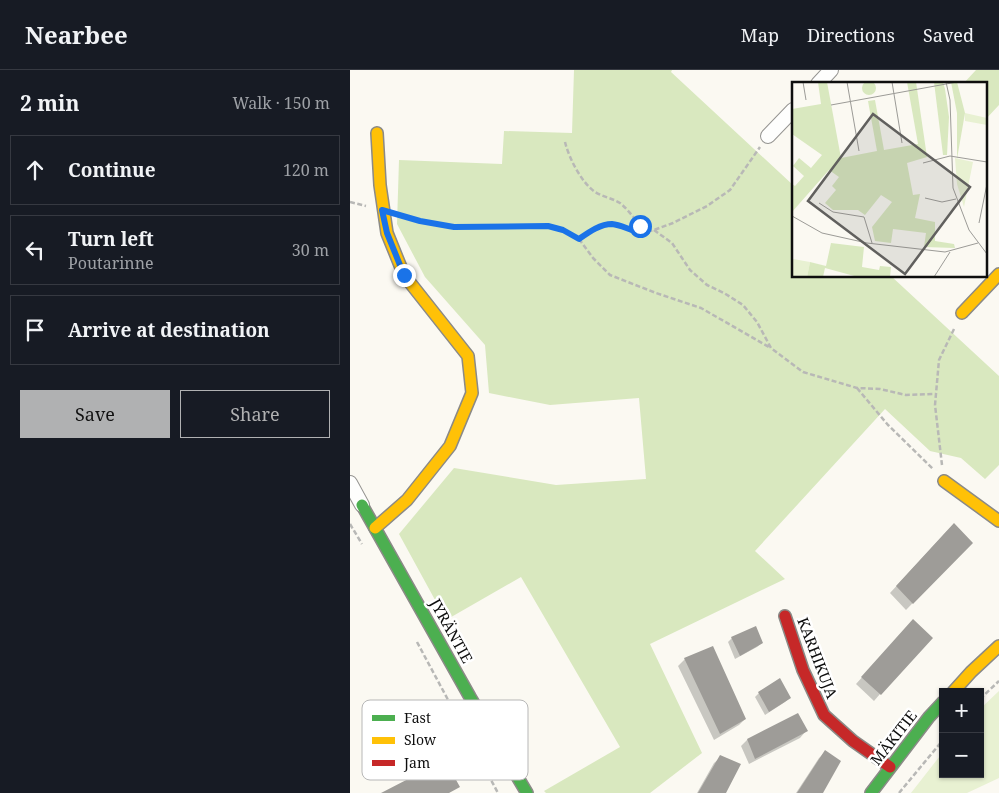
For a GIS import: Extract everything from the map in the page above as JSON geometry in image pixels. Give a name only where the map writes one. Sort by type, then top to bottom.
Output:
[{"type":"street","points":[[820,82],[831,70]]},
{"type":"street","points":[[768,136],[792,111]]},
{"type":"street","points":[[375,528],[407,500],[450,446],[472,394],[468,356],[404,275],[387,233],[382,210],[377,133]]},
{"type":"street","points":[[962,313],[999,274]]},
{"type":"street","points":[[944,481],[999,521]]},
{"type":"street","name":"JYRÄNTIE","points":[[350,483],[472,700]]},
{"type":"street","name":"KARHIKUJA","points":[[785,616],[803,670],[824,715],[853,741],[890,767]]},
{"type":"street","points":[[957,688],[999,646]]},
{"type":"street","name":"MÄKITIE","points":[[871,793],[939,706]]},
{"type":"street","name":"JYRÄNTIE","points":[[519,780],[527,793]]},
{"type":"path","points":[[579,239],[599,226],[613,224],[642,233],[647,232],[673,223],[707,206],[730,190],[768,136]]},
{"type":"path","points":[[566,142],[570,157],[584,182],[594,192],[616,201],[625,208],[647,232]]},
{"type":"path","points":[[350,202],[420,221],[454,227],[548,226],[563,230],[579,239],[610,276],[701,308],[771,348],[803,372],[857,388],[880,389],[906,395],[936,394]]},
{"type":"path","points":[[654,230],[672,242],[690,270],[707,285],[724,293],[743,306],[757,322],[771,348]]},
{"type":"path","points":[[944,481],[935,405],[938,360],[962,313]]},
{"type":"path","points":[[857,388],[888,425],[944,481]]},
{"type":"path","points":[[350,524],[365,550]]},
{"type":"path","points":[[413,635],[448,700]]},
{"type":"path","points":[[984,695],[999,681]]},
{"type":"path","points":[[899,793],[939,745]]},
{"type":"path","points":[[491,780],[498,793]]},
{"type":"green space","points":[[574,70],[672,70],[671,72],[792,184],[792,278],[893,278],[999,376],[999,465],[985,479],[961,458],[930,451],[885,409],[755,551],[785,579],[650,644],[702,753],[650,793],[546,793],[544,791],[620,747],[521,577],[446,620],[399,534],[454,468],[556,485],[646,479],[639,398],[550,405],[489,393],[485,345],[425,277],[397,224],[399,160],[502,164],[504,131],[572,133]]},
{"type":"green space","points":[[976,70],[999,70],[999,105],[986,119],[986,82],[965,82]]},
{"type":"green space","points":[[999,691],[999,778],[967,793],[911,793],[939,757],[939,778],[984,778],[984,705]]},
{"type":"building","points":[[954,523],[973,543],[913,604],[896,586]]},
{"type":"building","points":[[913,619],[933,638],[881,695],[861,677]]},
{"type":"building","points":[[756,626],[763,643],[740,656],[731,637]]},
{"type":"building","points":[[713,646],[746,719],[720,734],[684,658]]},
{"type":"building","points":[[780,678],[791,698],[769,712],[758,692]]},
{"type":"building","points":[[798,713],[808,731],[755,759],[747,739]]},
{"type":"building","points":[[825,750],[841,761],[823,793],[797,793]]},
{"type":"building","points":[[720,755],[741,764],[726,793],[698,793]]},
{"type":"building","points":[[406,780],[456,780],[460,787],[449,793],[381,793]]},
{"type":"traffic: fast","points":[[362,505],[472,700]]},
{"type":"traffic: fast","points":[[871,793],[939,706]]},
{"type":"traffic: fast","points":[[519,780],[527,793]]},
{"type":"traffic: slow","points":[[375,528],[407,500],[450,446],[472,393],[468,356],[404,275],[387,233],[380,185],[377,133]]},
{"type":"traffic: slow","points":[[962,313],[999,274]]},
{"type":"traffic: slow","points":[[944,481],[999,521]]},
{"type":"traffic: slow","points":[[957,688],[999,646]]},
{"type":"traffic: jam","points":[[785,616],[803,670],[824,715],[853,741],[890,767]]},
{"type":"route","points":[[404,275],[387,233],[382,210],[420,221],[454,227],[548,226],[563,230],[579,239],[599,226],[613,224],[642,233],[647,232],[640,226]]}]
